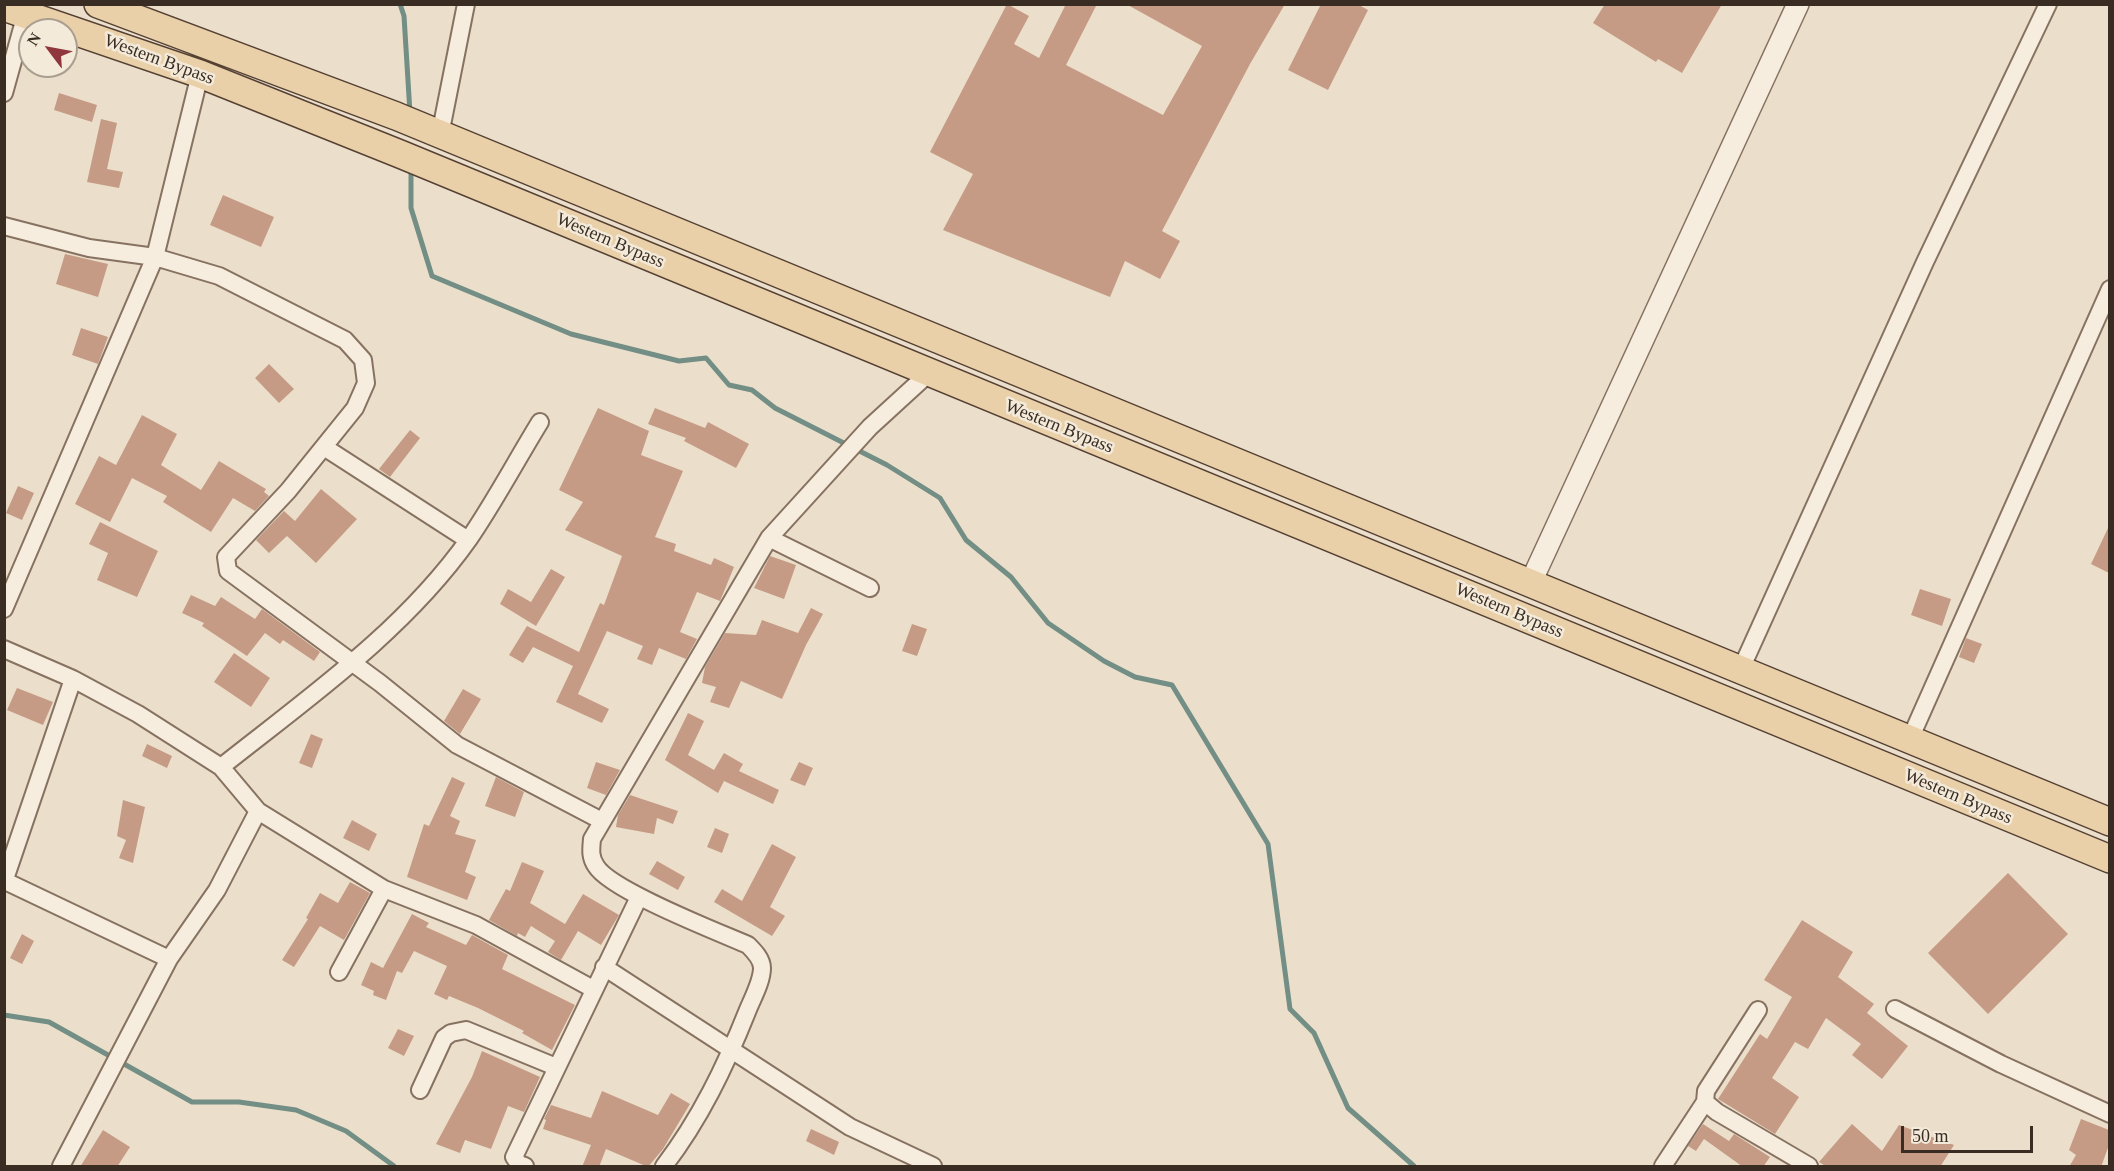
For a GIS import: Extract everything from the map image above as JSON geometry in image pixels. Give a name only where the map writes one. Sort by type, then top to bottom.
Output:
[{"type":"main road","name":"Western Bypass","points":[[112,7],[396,116],[2109,822]]},
{"type":"main road","name":"Western Bypass","points":[[15,10],[200,74],[400,154],[2109,859]]},
{"type":"street","points":[[433,132],[466,4]]},
{"type":"street","points":[[1530,584],[1798,4]]},
{"type":"street","points":[[1740,669],[1925,262],[2048,4]]},
{"type":"street","points":[[4,93],[15,10]]},
{"type":"street","points":[[4,609],[155,257],[200,74]]},
{"type":"street","points":[[4,226],[89,248],[155,257],[219,276],[345,340],[363,360],[366,383],[355,408],[288,491],[226,557],[225,565],[228,571],[380,683],[457,745],[602,821]]},
{"type":"street","points":[[1910,739],[2109,289]]},
{"type":"street","points":[[664,1167],[706,1104],[759,983],[762,967],[758,956],[748,945],[639,897],[597,868],[591,854],[592,840],[769,538],[828,476],[870,427],[929,373]]},
{"type":"street","points":[[221,767],[352,664],[415,603],[468,540],[540,422]]},
{"type":"street","points":[[324,447],[468,540]]},
{"type":"street","points":[[769,538],[870,588]]},
{"type":"street","points":[[4,649],[73,680],[138,714],[221,767],[258,811],[384,889],[476,926],[593,989]]},
{"type":"street","points":[[73,680],[5,882],[169,959]]},
{"type":"street","points":[[62,1167],[169,959],[217,890],[258,811]]},
{"type":"street","points":[[339,972],[384,889]]},
{"type":"street","points":[[525,1167],[519,1164],[514,1157],[639,897]]},
{"type":"street","points":[[604,967],[866,1137],[933,1167]]},
{"type":"street","points":[[1895,1009],[2001,1064],[2109,1114]]},
{"type":"street","points":[[1663,1167],[1705,1102],[1706,1091],[1758,1010]]},
{"type":"street","points":[[420,1090],[444,1038],[451,1033],[466,1030],[556,1067]]},
{"type":"street","points":[[1705,1102],[1717,1112],[1809,1167]]},
{"type":"building","points":[[1007,4],[1029,16],[1014,44],[1039,58],[1066,4],[1097,4],[1066,65],[1163,115],[1202,46],[1126,4],[1285,4],[1250,64],[1162,231],[1180,241],[1160,279],[1125,261],[1110,297],[943,230],[973,174],[930,152]]},
{"type":"building","points":[[1321,4],[1357,4],[1368,10],[1328,90],[1288,70]]},
{"type":"building","points":[[1605,4],[1722,4],[1682,73],[1658,59],[1656,62],[1593,23]]},
{"type":"building","points":[[59,93],[97,105],[92,122],[54,110]]},
{"type":"building","points":[[101,119],[117,123],[107,169],[123,172],[119,188],[87,182]]},
{"type":"building","points":[[223,195],[274,217],[261,247],[210,225]]},
{"type":"building","points":[[65,254],[108,264],[98,297],[56,284]]},
{"type":"building","points":[[81,328],[108,337],[98,364],[72,355]]},
{"type":"building","points":[[269,364],[294,389],[279,403],[255,378]]},
{"type":"building","points":[[598,408],[649,431],[641,455],[683,471],[655,537],[676,544],[674,551],[711,565],[714,558],[734,567],[720,601],[697,592],[680,632],[697,639],[686,659],[659,648],[652,665],[637,659],[643,646],[607,631],[578,694],[609,709],[602,723],[556,702],[573,666],[533,647],[523,663],[509,655],[527,626],[579,652],[600,603],[604,605],[622,556],[565,530],[583,502],[559,490]]},
{"type":"building","points":[[655,408],[705,428],[708,422],[749,444],[736,468],[684,441],[686,438],[648,424]]},
{"type":"building","points":[[142,415],[177,434],[161,465],[201,490],[219,461],[266,489],[264,492],[269,496],[255,511],[233,498],[211,532],[163,502],[167,496],[132,478],[110,522],[75,504],[99,456],[116,465]]},
{"type":"building","points":[[410,430],[420,438],[390,477],[379,469]]},
{"type":"building","points":[[18,486],[34,493],[22,520],[6,513]]},
{"type":"building","points":[[321,489],[357,519],[316,563],[287,536],[269,553],[256,540],[284,511],[295,521]]},
{"type":"building","points":[[100,522],[158,551],[137,597],[97,580],[108,553],[89,544]]},
{"type":"building","points":[[2109,526],[2109,573],[2091,564]]},
{"type":"building","points":[[770,556],[796,565],[784,599],[754,588]]},
{"type":"building","points":[[551,569],[565,577],[536,626],[500,604],[508,589],[531,602]]},
{"type":"building","points":[[1920,589],[1951,599],[1942,626],[1911,615]]},
{"type":"building","points":[[191,595],[215,606],[221,597],[255,619],[262,609],[320,652],[314,661],[283,640],[280,644],[265,633],[247,656],[202,626],[204,623],[182,613]]},
{"type":"building","points":[[811,608],[823,614],[806,645],[782,699],[741,681],[729,708],[710,702],[716,687],[702,683],[705,667],[725,633],[756,635],[762,620],[798,633]]},
{"type":"building","points":[[912,624],[927,629],[917,656],[902,651]]},
{"type":"building","points":[[1966,638],[1982,644],[1974,663],[1959,657]]},
{"type":"building","points":[[234,653],[270,678],[251,707],[214,682]]},
{"type":"building","points":[[17,688],[53,702],[43,725],[7,710]]},
{"type":"building","points":[[463,689],[481,699],[460,734],[444,721]]},
{"type":"building","points":[[688,713],[704,721],[688,755],[714,770],[724,753],[743,764],[739,771],[779,790],[773,804],[724,781],[718,793],[665,760]]},
{"type":"building","points":[[311,734],[323,739],[312,768],[299,763]]},
{"type":"building","points":[[147,744],[172,756],[167,768],[142,756]]},
{"type":"building","points":[[596,762],[620,770],[606,795],[587,788]]},
{"type":"building","points":[[799,762],[813,768],[805,786],[790,780]]},
{"type":"building","points":[[452,777],[465,783],[450,816],[460,821],[455,834],[476,840],[465,872],[476,877],[467,900],[407,877],[424,824],[429,826]]},
{"type":"building","points":[[496,777],[524,792],[515,817],[485,806]]},
{"type":"building","points":[[630,795],[678,811],[673,824],[657,818],[654,834],[616,827],[618,815]]},
{"type":"building","points":[[123,800],[145,807],[133,863],[119,858],[126,840],[117,836]]},
{"type":"building","points":[[352,820],[377,834],[369,851],[343,838]]},
{"type":"building","points":[[715,828],[729,834],[722,853],[707,847]]},
{"type":"building","points":[[772,844],[796,857],[770,907],[785,916],[772,936],[714,902],[722,889],[742,901]]},
{"type":"building","points":[[657,861],[685,877],[678,890],[649,874]]},
{"type":"building","points":[[522,862],[544,871],[530,903],[565,924],[583,894],[619,915],[601,945],[578,931],[561,960],[548,952],[555,941],[531,926],[525,937],[518,933],[517,936],[489,920],[506,889],[510,891]]},
{"type":"building","points":[[2008,873],[2068,934],[1988,1014],[1928,953]]},
{"type":"building","points":[[350,882],[370,893],[344,940],[320,926],[294,967],[282,960],[308,919],[306,918],[320,893],[338,903]]},
{"type":"building","points":[[412,914],[429,923],[426,927],[466,945],[472,935],[508,955],[502,969],[575,1005],[552,1050],[522,1033],[524,1031],[478,1008],[449,996],[447,1000],[434,994],[447,966],[414,951],[402,973],[397,971],[386,1000],[373,995],[374,991],[361,985],[371,962],[383,968]]},
{"type":"building","points":[[1802,920],[1853,952],[1838,977],[1874,1004],[1867,1013],[1908,1046],[1882,1079],[1852,1055],[1861,1044],[1826,1018],[1808,1049],[1795,1042],[1772,1078],[1799,1097],[1775,1134],[1718,1099],[1760,1034],[1767,1039],[1792,997],[1764,980]]},
{"type":"building","points":[[22,934],[34,941],[22,964],[10,958]]},
{"type":"building","points":[[398,1029],[414,1036],[404,1056],[388,1048]]},
{"type":"building","points":[[482,1051],[540,1077],[524,1112],[508,1106],[491,1149],[465,1140],[460,1153],[436,1144],[472,1077]]},
{"type":"building","points":[[602,1091],[658,1115],[671,1093],[690,1104],[663,1149],[648,1167],[606,1149],[599,1167],[582,1167],[591,1145],[543,1129],[546,1120],[544,1119],[551,1105],[591,1118]]},
{"type":"building","points":[[2081,1119],[2109,1130],[2109,1145],[2101,1167],[2069,1167],[2076,1155],[2069,1150]]},
{"type":"building","points":[[1703,1124],[1729,1141],[1734,1134],[1770,1157],[1763,1167],[1743,1167],[1704,1139],[1696,1151],[1688,1146]]},
{"type":"building","points":[[1852,1124],[1882,1151],[1899,1125],[1954,1145],[1940,1167],[1827,1167],[1819,1162]]},
{"type":"building","points":[[811,1129],[839,1142],[834,1155],[806,1141]]},
{"type":"building","points":[[103,1130],[130,1147],[117,1167],[80,1167]]},
{"type":"waterway","points":[[400,4],[404,16],[410,113]]},
{"type":"waterway","points":[[411,167],[411,208],[432,276],[571,334],[679,361],[706,358],[729,385],[752,390],[775,408],[887,465],[940,498],[966,540],[1011,577],[1048,623],[1104,661],[1135,677],[1172,685],[1268,844],[1290,1009],[1314,1033],[1348,1108],[1414,1166]]},
{"type":"waterway","points":[[4,1015],[49,1022],[192,1102],[239,1102],[296,1110],[346,1131],[394,1166]]}]
